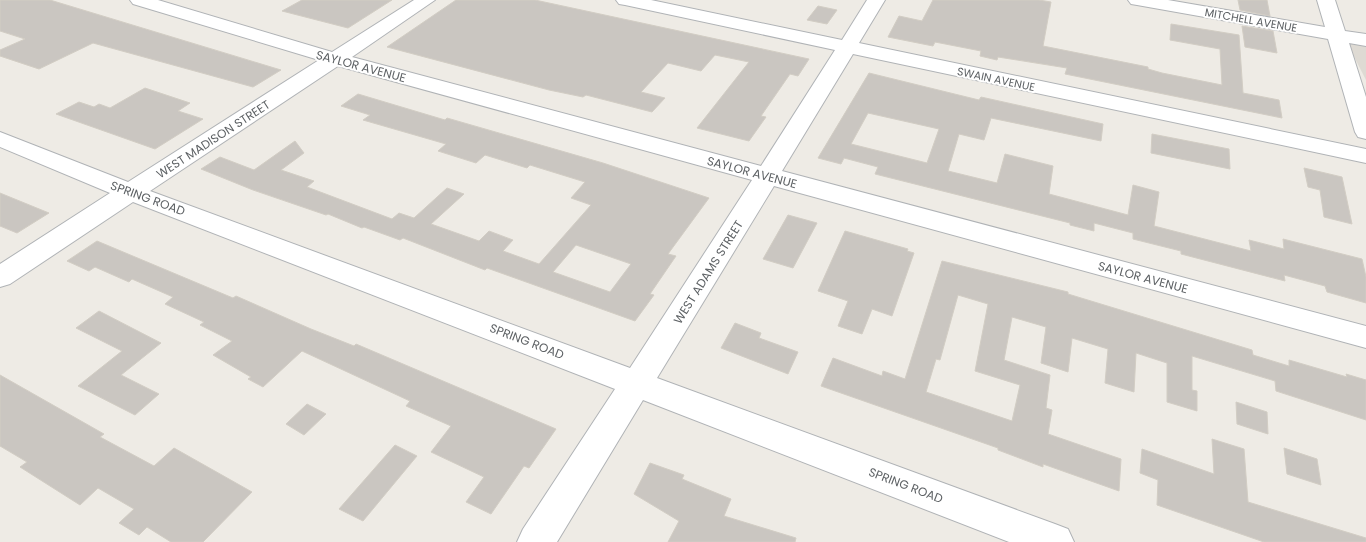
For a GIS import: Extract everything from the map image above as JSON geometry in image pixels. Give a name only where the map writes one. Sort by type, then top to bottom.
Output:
[{"type":"street","name":"SAYLOR AVENUE","points":[[140,0],[335,59],[1366,337]]},
{"type":"street","name":"WEST MADISON STREET","points":[[0,277],[426,0]]},
{"type":"street","name":"SWAIN AVENUE","points":[[625,0],[1366,156]]},
{"type":"street","name":"WEST ADAMS STREET","points":[[536,542],[876,0]]},
{"type":"street","name":"MITCHELL AVENUE","points":[[1137,0],[1366,40]]},
{"type":"street","points":[[1326,0],[1366,132]]},
{"type":"street","name":"SPRING ROAD","points":[[0,139],[132,192],[1055,542]]},
{"type":"shaded area","points":[[1346,41],[1366,45],[1366,80]]},
{"type":"building","points":[[0,0],[50,0],[281,70],[253,87],[93,43],[39,69],[0,56],[0,50],[25,39],[0,31]]},
{"type":"building","points":[[302,0],[392,0],[348,28],[282,11]]},
{"type":"building","points":[[456,0],[535,0],[809,59],[798,76],[790,74],[761,116],[766,117],[749,141],[697,128],[749,62],[715,55],[701,71],[668,63],[641,92],[665,98],[652,112],[586,95],[583,97],[549,90],[387,47]]},
{"type":"building","points":[[933,0],[1039,0],[1051,2],[1043,46],[1148,67],[1148,69],[1162,73],[1222,85],[1220,49],[1170,40],[1171,24],[1239,35],[1243,93],[1279,100],[1282,118],[1065,74],[1067,68],[998,57],[997,60],[980,56],[981,51],[935,42],[933,46],[888,37],[899,16],[922,21]]},
{"type":"building","points":[[1238,0],[1267,0],[1270,16],[1240,10]]},
{"type":"building","points":[[818,6],[837,10],[827,24],[807,20]]},
{"type":"building","points":[[1242,26],[1273,31],[1277,53],[1245,47]]},
{"type":"building","points":[[869,73],[979,100],[981,97],[1103,124],[1101,141],[991,118],[984,140],[959,134],[948,171],[997,183],[1005,154],[1053,166],[1049,194],[1128,215],[1133,185],[1159,192],[1154,226],[1251,251],[1249,240],[1284,249],[1283,239],[1362,259],[1366,277],[1366,303],[1327,292],[1325,286],[1284,275],[1285,281],[1181,254],[1181,251],[1133,239],[1133,233],[1094,223],[1094,231],[1070,225],[1070,223],[875,174],[878,167],[844,158],[841,164],[818,158]],"holes":[[[868,113],[939,129],[927,163],[851,144]]]},
{"type":"building","points":[[145,88],[190,103],[178,111],[203,119],[155,149],[56,114],[79,102],[94,107],[99,104],[110,108]]},
{"type":"building","points":[[358,94],[603,163],[709,198],[668,254],[676,256],[650,294],[654,295],[635,321],[487,268],[485,270],[403,238],[400,240],[364,227],[362,228],[328,214],[326,215],[253,190],[201,169],[220,157],[254,170],[295,141],[304,153],[281,170],[314,181],[307,187],[392,219],[399,213],[414,218],[447,188],[464,194],[431,224],[479,241],[489,231],[513,240],[503,251],[539,264],[591,205],[571,198],[585,182],[530,165],[527,168],[485,155],[476,163],[438,151],[446,144],[363,120],[370,115],[341,106]],"holes":[[[576,245],[631,264],[610,292],[553,272]]]},
{"type":"building","points":[[1152,134],[1229,149],[1230,169],[1151,153]]},
{"type":"building","points":[[1304,168],[1342,177],[1352,224],[1324,217],[1320,190],[1308,187]]},
{"type":"building","points":[[0,193],[49,213],[17,233],[0,226]]},
{"type":"building","points":[[788,215],[817,223],[793,268],[763,259]]},
{"type":"building","points":[[845,231],[908,249],[907,251],[914,253],[892,316],[872,309],[862,334],[838,326],[848,301],[818,291]]},
{"type":"building","points":[[97,241],[233,298],[236,296],[311,329],[354,346],[356,344],[556,429],[529,468],[524,466],[491,514],[466,502],[484,477],[431,452],[451,426],[406,406],[410,401],[302,351],[263,387],[248,379],[251,377],[213,355],[232,341],[200,325],[204,322],[165,304],[173,297],[132,279],[129,282],[95,267],[89,271],[67,261]]},
{"type":"building","points":[[942,261],[1068,292],[1068,294],[1252,350],[1253,355],[1289,366],[1289,360],[1347,377],[1346,374],[1366,380],[1366,420],[1276,391],[1275,381],[1192,356],[1192,390],[1197,391],[1197,411],[1167,402],[1167,363],[1136,353],[1134,392],[1105,383],[1108,349],[1072,338],[1068,372],[1041,363],[1046,327],[1012,317],[1004,360],[1050,375],[1046,408],[1052,410],[1048,434],[1121,459],[1119,491],[1043,464],[1043,467],[998,450],[998,448],[821,386],[833,358],[882,376],[883,371],[905,379]],"holes":[[[958,295],[988,304],[975,371],[1020,385],[1012,421],[926,392],[936,359],[940,360]]]},
{"type":"building","points":[[99,311],[161,343],[121,375],[159,394],[135,415],[78,386],[122,351],[76,328]]},
{"type":"building","points":[[735,323],[761,333],[759,338],[798,352],[788,374],[721,348]]},
{"type":"building","points":[[0,375],[104,434],[100,437],[154,466],[174,448],[252,492],[203,542],[171,542],[147,527],[139,535],[119,523],[134,509],[98,488],[80,505],[20,467],[27,462],[0,446]]},
{"type":"building","points":[[1236,402],[1267,412],[1268,434],[1237,424]]},
{"type":"building","points":[[307,404],[326,414],[304,435],[286,424]]},
{"type":"building","points":[[1212,439],[1244,449],[1248,502],[1366,538],[1366,542],[1264,542],[1157,505],[1158,480],[1140,473],[1142,449],[1214,474]]},
{"type":"building","points":[[395,445],[417,456],[363,521],[339,509]]},
{"type":"building","points":[[1284,448],[1317,459],[1321,485],[1287,474]]},
{"type":"building","points":[[650,463],[684,475],[682,479],[731,499],[724,516],[796,538],[795,542],[668,542],[679,521],[634,494]]}]
